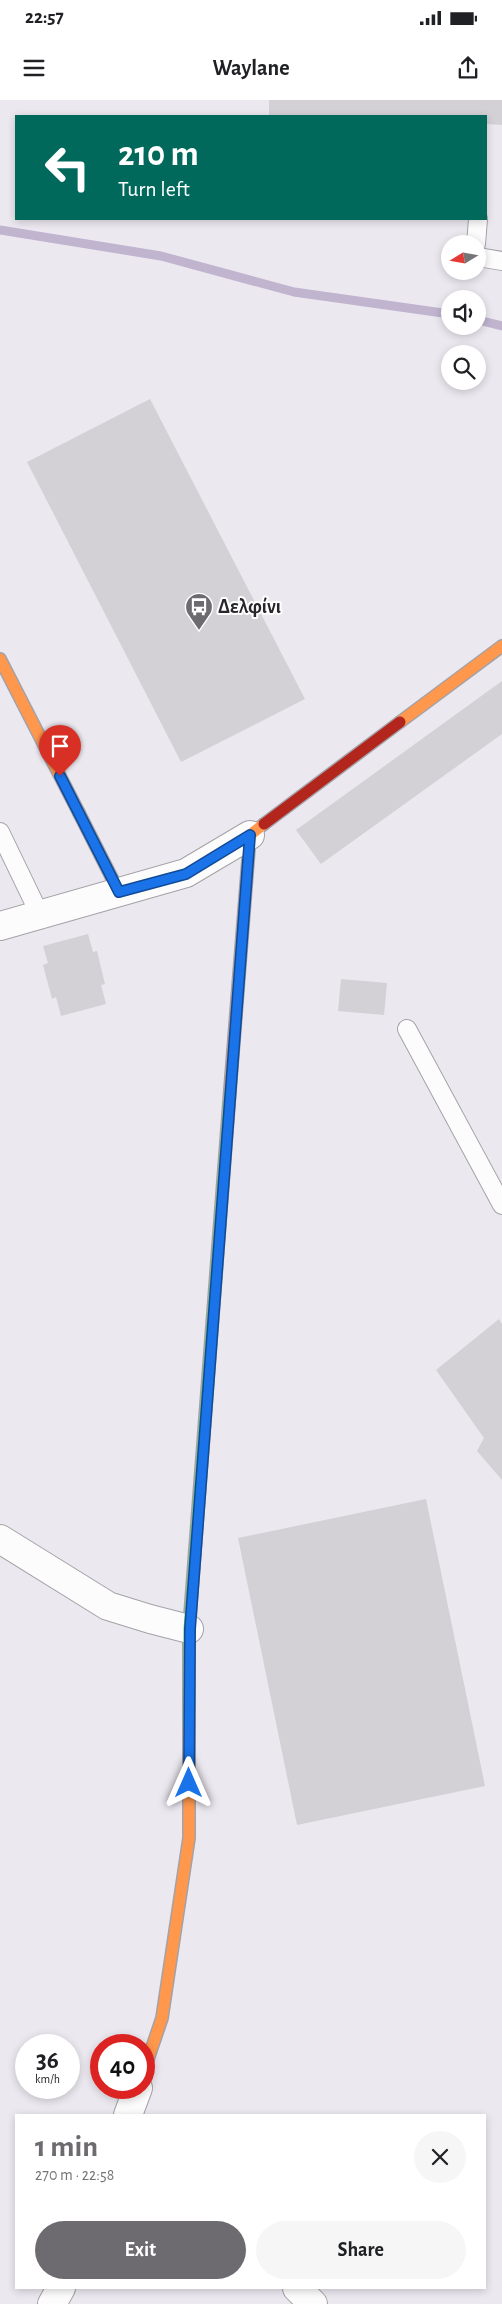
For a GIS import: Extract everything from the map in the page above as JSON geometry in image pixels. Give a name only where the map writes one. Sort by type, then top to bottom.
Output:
[{"type":"street","points":[[0,926],[186,874],[250,835],[502,646]]},
{"type":"street","points":[[0,659],[119,892]]},
{"type":"street","points":[[155,2039],[162,2018],[189,1838],[190,1629],[250,835]]},
{"type":"street","points":[[0,1538],[108,1606],[190,1629]]},
{"type":"street","points":[[128,2114],[134,2099]]},
{"type":"street","points":[[52,2304],[60,2289]]},
{"type":"street","points":[[298,2289],[313,2304]]},
{"type":"lane","points":[[477,235],[478,220]]},
{"type":"lane","points":[[486,258],[502,261]]},
{"type":"lane","points":[[0,832],[40,914]]},
{"type":"lane","points":[[407,1029],[502,1205]]},
{"type":"building","points":[[269,100],[502,100],[502,125],[487,124],[487,115],[269,115]]},
{"type":"building","points":[[150,399],[305,699],[181,762],[27,462]]},
{"type":"building","points":[[502,681],[502,734],[321,864],[296,830]]},
{"type":"building","points":[[88,934],[93,952],[97,951],[105,984],[101,985],[106,1004],[61,1016],[56,997],[52,999],[43,965],[48,963],[43,946]]},
{"type":"building","points":[[341,979],[387,983],[384,1015],[338,1011]]},
{"type":"building","points":[[499,1319],[502,1324],[502,1480],[477,1451],[484,1438],[436,1370]]},
{"type":"building","points":[[426,1499],[485,1786],[297,1825],[238,1538]]},
{"type":"waterway","points":[[0,230],[161,256],[294,292],[441,313]]},
{"type":"waterway","points":[[486,322],[502,326]]},
{"type":"traffic: fast","points":[[79,813],[119,892]]},
{"type":"traffic: fast","points":[[189,1729],[189,1629],[230,1090]]},
{"type":"traffic: slow","points":[[400,722],[502,646]]},
{"type":"traffic: slow","points":[[0,659],[79,813]]},
{"type":"traffic: slow","points":[[230,1090],[250,835],[264,824]]},
{"type":"traffic: slow","points":[[155,2039],[162,2018],[189,1838],[189,1729]]},
{"type":"traffic: jam","points":[[264,824],[400,722]]},
{"type":"place","name":"Δελφίνι","points":[[199,631]]},
{"type":"route","points":[[60,776],[119,892],[186,874],[250,835],[190,1629],[189,1783]]}]
